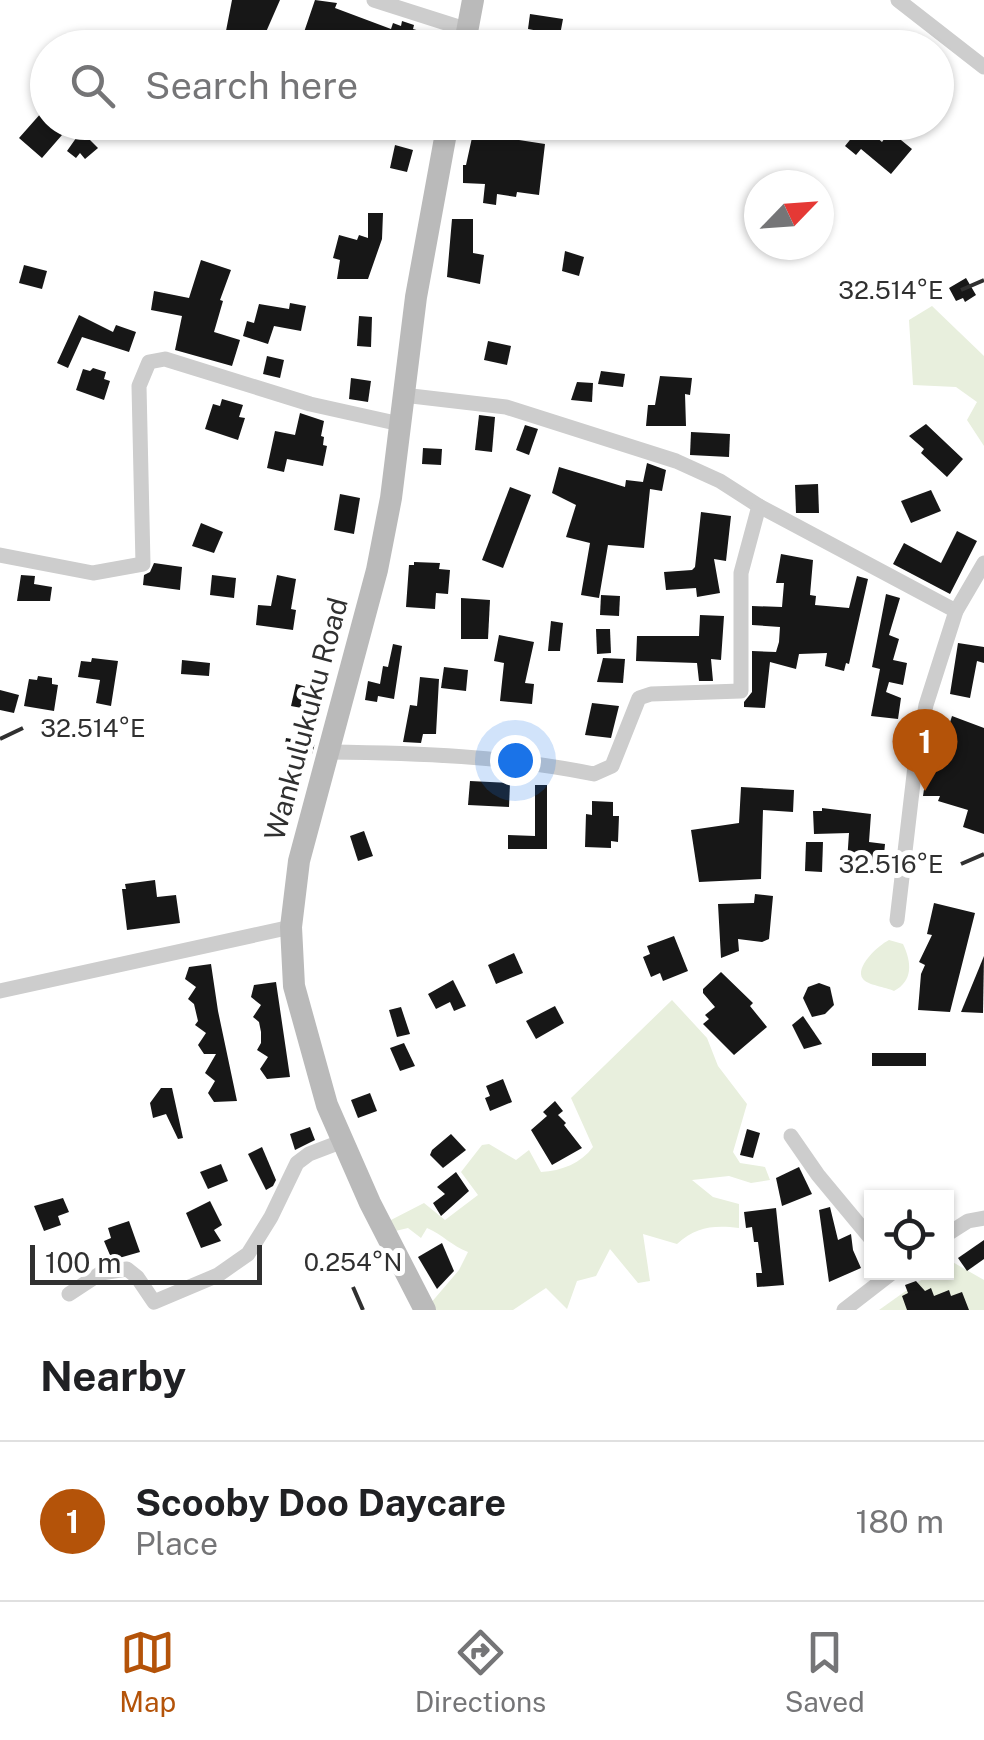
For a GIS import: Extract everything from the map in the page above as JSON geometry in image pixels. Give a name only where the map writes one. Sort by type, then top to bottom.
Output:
[{"type":"main road","points":[[467,30],[473,0]]},
{"type":"main road","name":"Wankulukuku Road","points":[[425,1310],[370,1203],[327,1106],[297,1001],[291,966],[291,927],[299,861],[377,570],[391,498],[428,224],[444,140]]},
{"type":"street","points":[[374,0],[447,30]]},
{"type":"street","points":[[898,0],[937,30]]},
{"type":"street","points":[[954,43],[984,66]]},
{"type":"street","points":[[0,555],[94,573],[143,564],[139,386],[149,362],[166,359],[310,404],[400,424]]},
{"type":"street","points":[[404,395],[506,407],[697,469],[956,611]]},
{"type":"street","points":[[328,752],[475,755],[514,758],[594,774],[604,772],[612,766],[639,698],[666,693],[741,691],[741,573],[759,506]]},
{"type":"street","points":[[897,920],[923,720],[945,637],[984,563]]},
{"type":"street","points":[[0,992],[291,927]]},
{"type":"street","points":[[791,1136],[818,1176],[864,1231]]},
{"type":"street","points":[[69,1294],[101,1273],[126,1269],[137,1277],[154,1302],[227,1270],[257,1244],[297,1163],[343,1141]]},
{"type":"street","points":[[954,1231],[979,1217]]},
{"type":"street","points":[[844,1310],[883,1280]]},
{"type":"green space","points":[[932,306],[984,356],[984,446],[967,420],[977,402],[956,387],[913,385],[909,320]]},
{"type":"green space","points":[[889,940],[903,944],[909,965],[908,977],[894,991],[868,983],[861,974],[869,957]]},
{"type":"green space","points":[[672,1000],[707,1038],[718,1066],[747,1104],[733,1152],[740,1163],[765,1167],[770,1180],[751,1183],[729,1176],[692,1180],[713,1197],[739,1204],[739,1228],[705,1228],[677,1244],[643,1234],[650,1281],[638,1283],[610,1249],[596,1276],[577,1281],[567,1309],[546,1288],[513,1310],[433,1310],[430,1304],[459,1270],[468,1252],[427,1228],[421,1238],[408,1228],[391,1232],[389,1221],[424,1203],[445,1220],[478,1195],[461,1172],[482,1145],[489,1144],[516,1160],[529,1150],[541,1172],[564,1168],[583,1158],[593,1147],[571,1098]]},
{"type":"green space","points":[[954,1263],[984,1280],[984,1310],[879,1310],[921,1280],[954,1280]]},
{"type":"building","points":[[232,0],[280,0],[267,30],[226,30]]},
{"type":"building","points":[[315,0],[337,3],[335,8],[391,29],[393,23],[401,26],[402,21],[416,30],[305,30]]},
{"type":"building","points":[[530,14],[563,19],[561,30],[528,29]]},
{"type":"building","points":[[30,126],[30,140],[58,140],[42,158],[19,138]]},
{"type":"building","points":[[75,140],[90,140],[98,148],[85,159],[80,153],[76,158],[67,151]]},
{"type":"building","points":[[471,140],[545,144],[539,195],[497,194],[496,205],[483,203],[485,184],[463,183]]},
{"type":"building","points":[[850,140],[901,140],[912,149],[891,174],[861,149],[856,155],[845,146]]},
{"type":"building","points":[[395,145],[413,150],[407,172],[390,168]]},
{"type":"building","points":[[368,213],[383,213],[382,239],[368,279],[337,279],[340,260],[333,258],[339,235],[357,240],[359,235],[368,238]]},
{"type":"building","points":[[452,219],[473,219],[473,253],[484,255],[480,284],[447,277]]},
{"type":"building","points":[[565,251],[584,257],[579,276],[562,271]]},
{"type":"building","points":[[201,260],[231,270],[214,332],[240,340],[232,366],[175,350],[182,316],[151,310],[154,291],[189,298]]},
{"type":"building","points":[[24,265],[47,271],[42,289],[19,283]]},
{"type":"building","points":[[966,278],[976,295],[965,302],[963,298],[956,301],[949,288]]},
{"type":"building","points":[[290,303],[306,306],[301,331],[274,326],[268,344],[243,336],[247,321],[254,323],[259,304],[289,309]]},
{"type":"building","points":[[79,315],[113,332],[116,325],[136,332],[129,352],[82,337],[68,368],[57,363]]},
{"type":"building","points":[[359,316],[372,317],[371,347],[357,346]]},
{"type":"building","points":[[488,341],[511,346],[507,365],[484,360]]},
{"type":"building","points":[[267,356],[284,360],[280,378],[263,374]]},
{"type":"building","points":[[83,369],[106,372],[104,379],[110,381],[104,400],[76,390]]},
{"type":"building","points":[[601,371],[625,374],[623,387],[598,384]]},
{"type":"building","points":[[660,376],[692,378],[690,395],[685,394],[686,426],[646,426],[648,405],[655,405]]},
{"type":"building","points":[[351,378],[371,381],[368,402],[349,399]]},
{"type":"building","points":[[577,382],[593,383],[592,402],[571,400]]},
{"type":"building","points":[[222,399],[243,405],[239,417],[245,418],[238,440],[205,429],[213,404],[220,406]]},
{"type":"building","points":[[300,413],[324,421],[321,436],[327,446],[323,466],[287,459],[284,472],[267,468],[275,431],[295,435]]},
{"type":"building","points":[[479,415],[495,417],[492,452],[475,450]]},
{"type":"building","points":[[926,424],[963,459],[947,477],[909,436]]},
{"type":"building","points":[[525,425],[538,429],[529,455],[516,450]]},
{"type":"building","points":[[691,432],[730,434],[729,457],[690,455]]},
{"type":"building","points":[[423,448],[442,449],[441,465],[422,464]]},
{"type":"building","points":[[647,463],[666,470],[662,491],[650,489],[644,548],[608,545],[599,598],[581,595],[590,543],[566,537],[576,505],[552,493],[559,467],[625,487],[626,480],[643,482]]},
{"type":"building","points":[[818,484],[819,513],[796,513],[795,485]]},
{"type":"building","points":[[510,487],[531,495],[503,568],[482,560]]},
{"type":"building","points":[[931,490],[941,511],[911,523],[901,501]]},
{"type":"building","points":[[340,494],[360,498],[354,534],[334,530]]},
{"type":"building","points":[[701,512],[731,516],[726,561],[714,559],[720,593],[697,597],[696,588],[666,590],[664,572],[695,567]]},
{"type":"building","points":[[201,523],[223,532],[214,553],[192,546]]},
{"type":"building","points":[[957,531],[977,541],[950,594],[893,564],[904,543],[941,563]]},
{"type":"building","points":[[781,554],[813,560],[810,595],[816,596],[815,605],[849,608],[857,576],[868,579],[849,664],[846,663],[844,671],[825,666],[827,653],[799,654],[796,669],[770,662],[765,708],[744,707],[752,692],[752,651],[776,652],[779,642],[780,627],[752,625],[752,606],[782,607],[784,583],[776,583]]},
{"type":"building","points":[[154,563],[182,567],[180,590],[143,585],[144,575]]},
{"type":"building","points":[[440,563],[439,569],[450,570],[448,594],[436,593],[435,609],[406,607],[409,565]]},
{"type":"building","points":[[21,575],[35,576],[34,584],[52,587],[50,601],[17,601]]},
{"type":"building","points":[[212,575],[236,578],[234,598],[210,595]]},
{"type":"building","points":[[277,575],[296,579],[291,609],[296,610],[293,630],[256,625],[258,605],[271,606]]},
{"type":"building","points":[[886,594],[900,598],[889,635],[899,639],[893,660],[907,663],[903,685],[889,682],[886,692],[901,698],[898,719],[871,716],[880,669],[872,667]]},
{"type":"building","points":[[601,595],[620,596],[619,616],[600,615]]},
{"type":"building","points":[[461,598],[490,600],[488,639],[461,639]]},
{"type":"building","points":[[700,615],[724,616],[721,660],[711,659],[713,681],[699,681],[697,663],[636,661],[637,636],[699,636]]},
{"type":"building","points":[[551,621],[563,623],[560,651],[548,651]]},
{"type":"building","points":[[596,629],[610,629],[611,653],[597,654]]},
{"type":"building","points":[[499,635],[534,642],[525,683],[534,684],[532,704],[500,701],[504,663],[494,661]]},
{"type":"building","points":[[958,643],[984,647],[984,663],[977,661],[970,698],[950,694]]},
{"type":"building","points":[[393,644],[402,646],[394,699],[378,696],[377,702],[365,700],[368,681],[380,684]]},
{"type":"building","points":[[92,658],[118,661],[111,706],[96,703],[100,680],[78,677],[81,661],[91,662]]},
{"type":"building","points":[[603,658],[625,659],[623,683],[597,682]]},
{"type":"building","points":[[182,660],[210,663],[209,676],[181,674]]},
{"type":"building","points":[[444,667],[468,670],[466,691],[441,688]]},
{"type":"building","points":[[38,676],[52,678],[52,684],[58,685],[54,711],[24,706],[29,679],[37,680]]},
{"type":"building","points":[[420,677],[439,679],[436,734],[423,734],[421,743],[403,742],[410,705],[417,706]]},
{"type":"building","points":[[296,684],[314,689],[307,709],[291,706]]},
{"type":"building","points":[[0,690],[19,695],[14,713],[0,710]]},
{"type":"building","points":[[592,703],[619,706],[611,738],[585,735]]},
{"type":"building","points":[[952,716],[984,728],[984,834],[963,827],[968,810],[938,801],[940,796],[923,796],[932,735],[945,738]]},
{"type":"building","points":[[286,738],[315,743],[312,754],[284,750]]},
{"type":"building","points":[[470,781],[510,783],[509,807],[468,805]]},
{"type":"building","points":[[535,785],[547,785],[547,849],[508,849],[508,835],[535,836]]},
{"type":"building","points":[[741,787],[794,790],[793,812],[763,810],[761,879],[699,882],[691,830],[739,823]]},
{"type":"building","points":[[592,801],[613,802],[613,816],[619,816],[618,842],[611,841],[611,848],[585,847],[586,814],[592,815]]},
{"type":"building","points":[[822,808],[871,814],[869,842],[885,844],[883,865],[847,862],[849,833],[814,834],[813,811]]},
{"type":"building","points":[[364,831],[373,856],[358,861],[350,836]]},
{"type":"building","points":[[806,842],[823,842],[822,872],[805,871]]},
{"type":"building","points":[[155,880],[157,897],[176,895],[180,923],[127,930],[122,889],[126,889],[125,884]]},
{"type":"building","points":[[755,894],[773,896],[769,939],[738,939],[739,951],[721,958],[718,904],[754,903]]},
{"type":"building","points":[[934,903],[975,913],[950,1012],[918,1010],[925,965],[919,962],[932,935],[927,934]]},
{"type":"building","points":[[674,936],[688,971],[663,981],[660,973],[651,977],[643,957],[650,954],[647,946]]},
{"type":"building","points":[[514,953],[523,973],[496,984],[488,965]]},
{"type":"building","points":[[984,956],[983,1013],[961,1012]]},
{"type":"building","points":[[211,964],[237,1101],[214,1102],[208,1093],[215,1081],[205,1073],[216,1054],[204,1054],[198,1045],[206,1033],[195,1025],[198,1021],[194,1004],[188,999],[196,987],[185,979],[189,967]]},
{"type":"building","points":[[721,972],[753,1003],[750,1006],[767,1027],[734,1055],[703,1024],[709,1019],[705,1015],[715,1007],[703,989]]},
{"type":"building","points":[[453,980],[466,1006],[454,1011],[450,1002],[436,1009],[428,994]]},
{"type":"building","points":[[276,982],[290,1077],[267,1079],[260,1069],[268,1057],[257,1050],[261,1032],[253,1017],[261,1005],[251,997],[254,985]]},
{"type":"building","points":[[819,983],[830,987],[834,1005],[825,1014],[812,1017],[803,998],[808,987]]},
{"type":"building","points":[[555,1006],[564,1023],[536,1039],[526,1021]]},
{"type":"building","points":[[401,1007],[410,1034],[397,1037],[389,1010]]},
{"type":"building","points":[[803,1016],[822,1044],[804,1049],[792,1025]]},
{"type":"building","points":[[404,1043],[415,1066],[400,1071],[390,1048]]},
{"type":"building","points":[[872,1053],[926,1053],[926,1066],[872,1066]]},
{"type":"building","points":[[503,1079],[512,1102],[490,1111],[486,1086]]},
{"type":"building","points":[[161,1088],[172,1088],[183,1138],[178,1139],[166,1114],[153,1118],[150,1103]]},
{"type":"building","points":[[370,1093],[377,1111],[358,1118],[351,1100]]},
{"type":"building","points":[[555,1101],[563,1111],[558,1115],[582,1148],[552,1165],[531,1130],[547,1116],[543,1112]]},
{"type":"building","points":[[310,1127],[315,1140],[295,1150],[290,1134]]},
{"type":"building","points":[[747,1129],[760,1133],[753,1158],[740,1155]]},
{"type":"building","points":[[451,1134],[466,1150],[443,1168],[430,1155]]},
{"type":"building","points":[[262,1147],[276,1180],[266,1190],[248,1154]]},
{"type":"building","points":[[221,1164],[228,1181],[208,1189],[200,1172]]},
{"type":"building","points":[[799,1167],[812,1194],[782,1206],[776,1178]]},
{"type":"building","points":[[456,1172],[469,1191],[441,1216],[433,1203],[445,1194],[437,1187]]},
{"type":"building","points":[[63,1198],[69,1212],[58,1216],[61,1225],[44,1231],[34,1206]]},
{"type":"building","points":[[210,1201],[222,1225],[214,1230],[221,1241],[201,1248],[186,1213]]},
{"type":"building","points":[[830,1207],[838,1240],[851,1234],[861,1268],[829,1282],[819,1210]]},
{"type":"building","points":[[776,1208],[784,1285],[757,1287],[756,1273],[762,1273],[758,1242],[754,1242],[752,1227],[746,1228],[744,1212]]},
{"type":"building","points":[[129,1221],[140,1252],[112,1260],[104,1241],[111,1238],[108,1228]]},
{"type":"building","points":[[984,1240],[984,1259],[967,1271],[958,1258]]},
{"type":"building","points":[[442,1243],[454,1271],[437,1289],[418,1257]]},
{"type":"building","points":[[916,1281],[925,1291],[931,1288],[934,1296],[949,1290],[951,1296],[962,1292],[969,1310],[907,1310],[902,1296],[908,1293],[905,1285]]},
{"type":"place","name":"Scooby Doo Daycare","points":[[925,791]]}]
